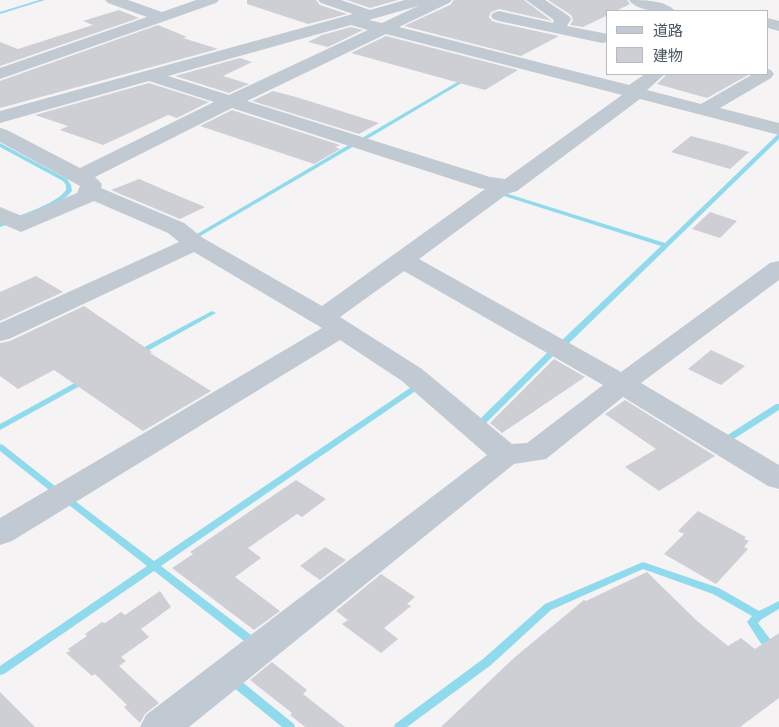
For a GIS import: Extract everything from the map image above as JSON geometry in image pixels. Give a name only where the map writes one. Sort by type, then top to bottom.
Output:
[{"type":"street","points":[[113,0],[162,17]]},
{"type":"street","points":[[0,74],[211,0]]},
{"type":"street","points":[[326,0],[370,15]]},
{"type":"street","points":[[0,117],[423,0]]},
{"type":"street","points":[[85,183],[231,101],[444,0]]},
{"type":"street","points":[[539,3],[566,0]]},
{"type":"street","points":[[637,0],[664,10]]},
{"type":"street","points":[[539,3],[562,18],[563,20],[557,28]]},
{"type":"street","points":[[499,16],[557,28],[606,41]]},
{"type":"street","points":[[350,20],[779,129]]},
{"type":"street","points":[[0,533],[331,323],[403,260],[499,189],[509,186],[655,75]]},
{"type":"street","points":[[704,110],[762,75]]},
{"type":"street","points":[[150,76],[487,183],[509,186]]},
{"type":"street","points":[[0,134],[85,183],[176,228],[195,242],[331,323],[412,375],[506,454]]},
{"type":"street","points":[[9,223],[85,198],[85,183]]},
{"type":"street","points":[[0,333],[195,242]]},
{"type":"street","points":[[403,260],[622,384],[779,480]]},
{"type":"street","points":[[160,727],[506,454],[535,452],[622,384],[779,268]]},
{"type":"building","points":[[247,0],[316,0],[320,5],[347,14],[308,24],[247,4]]},
{"type":"building","points":[[347,0],[398,0],[370,8]]},
{"type":"building","points":[[454,0],[524,0],[552,21],[499,9],[491,12],[489,17],[492,21],[499,23],[559,36],[521,56],[404,26],[450,5]]},
{"type":"building","points":[[548,0],[627,0],[630,4],[618,10],[606,10],[606,16],[583,27],[570,25],[573,20],[571,15]]},
{"type":"building","points":[[119,10],[139,18],[0,66],[0,42],[18,49],[93,25],[83,21]]},
{"type":"building","points":[[158,25],[187,37],[183,38],[218,49],[0,108],[0,81]]},
{"type":"building","points":[[351,27],[363,30],[328,47],[308,42],[322,35]]},
{"type":"building","points":[[386,36],[518,70],[485,90],[351,53]]},
{"type":"building","points":[[240,58],[252,62],[223,76],[249,84],[229,93],[175,76]]},
{"type":"building","points":[[666,75],[748,75],[707,98],[657,84]]},
{"type":"building","points":[[149,83],[209,102],[177,118],[168,115],[103,145],[60,130],[68,126],[35,115]]},
{"type":"building","points":[[273,91],[379,123],[359,134],[252,101]]},
{"type":"building","points":[[232,110],[340,145],[335,147],[340,149],[314,164],[200,126]]},
{"type":"building","points":[[691,136],[749,152],[730,169],[671,152]]},
{"type":"building","points":[[139,179],[205,207],[180,219],[111,190]]},
{"type":"building","points":[[710,212],[737,221],[720,238],[692,229]]},
{"type":"building","points":[[36,276],[63,292],[0,321],[0,292]]},
{"type":"building","points":[[84,306],[152,352],[150,353],[211,391],[143,431],[54,370],[18,389],[0,376],[0,343],[10,341]]},
{"type":"building","points":[[711,350],[745,366],[721,385],[688,369]]},
{"type":"building","points":[[554,359],[585,377],[502,433],[490,423]]},
{"type":"building","points":[[625,400],[715,456],[659,491],[625,467],[656,449],[605,414]]},
{"type":"building","points":[[296,480],[326,499],[302,517],[297,514],[248,548],[261,558],[235,577],[280,611],[254,630],[172,568],[193,554],[190,552]]},
{"type":"building","points":[[698,511],[746,537],[744,539],[749,541],[744,547],[748,549],[716,584],[664,554],[684,534],[678,531]]},
{"type":"building","points":[[325,547],[346,560],[320,580],[300,566]]},
{"type":"building","points":[[647,572],[697,621],[728,646],[741,638],[755,649],[779,633],[779,698],[740,727],[441,727],[515,657],[584,600],[586,601]]},
{"type":"building","points":[[381,574],[415,597],[407,604],[411,606],[384,628],[398,639],[381,653],[342,624],[348,620],[336,611]]},
{"type":"building","points":[[160,591],[171,607],[141,629],[149,637],[121,657],[126,661],[119,666],[159,703],[145,714],[140,723],[124,707],[127,705],[95,674],[92,676],[66,653],[70,651],[68,649],[87,636],[85,634],[102,622],[105,623],[121,612],[125,615]]},
{"type":"building","points":[[272,662],[307,690],[303,694],[345,727],[305,727],[290,715],[292,713],[250,680]]},
{"type":"building","points":[[0,692],[35,727],[0,727]]},
{"type":"waterway","points":[[0,13],[43,0]]},
{"type":"waterway","points":[[365,138],[468,78]]},
{"type":"waterway","points":[[666,245],[779,136]]},
{"type":"waterway","points":[[0,145],[65,180],[69,190],[58,201],[0,225]]},
{"type":"waterway","points":[[200,234],[352,145]]},
{"type":"waterway","points":[[503,194],[666,245]]},
{"type":"waterway","points":[[563,344],[666,245]]},
{"type":"waterway","points":[[139,352],[212,313]]},
{"type":"waterway","points":[[479,425],[555,350]]},
{"type":"waterway","points":[[0,427],[85,381]]},
{"type":"waterway","points":[[154,566],[413,390]]},
{"type":"waterway","points":[[726,440],[779,406]]},
{"type":"waterway","points":[[0,447],[57,492]]},
{"type":"waterway","points":[[72,503],[154,566]]},
{"type":"waterway","points":[[399,727],[487,662],[548,607],[643,565],[716,591],[759,616]]},
{"type":"waterway","points":[[0,671],[154,566]]},
{"type":"waterway","points":[[154,566],[251,641],[248,644]]},
{"type":"waterway","points":[[759,616],[779,605]]},
{"type":"waterway","points":[[759,616],[752,622],[769,646],[779,654]]},
{"type":"waterway","points":[[237,684],[290,727]]}]
